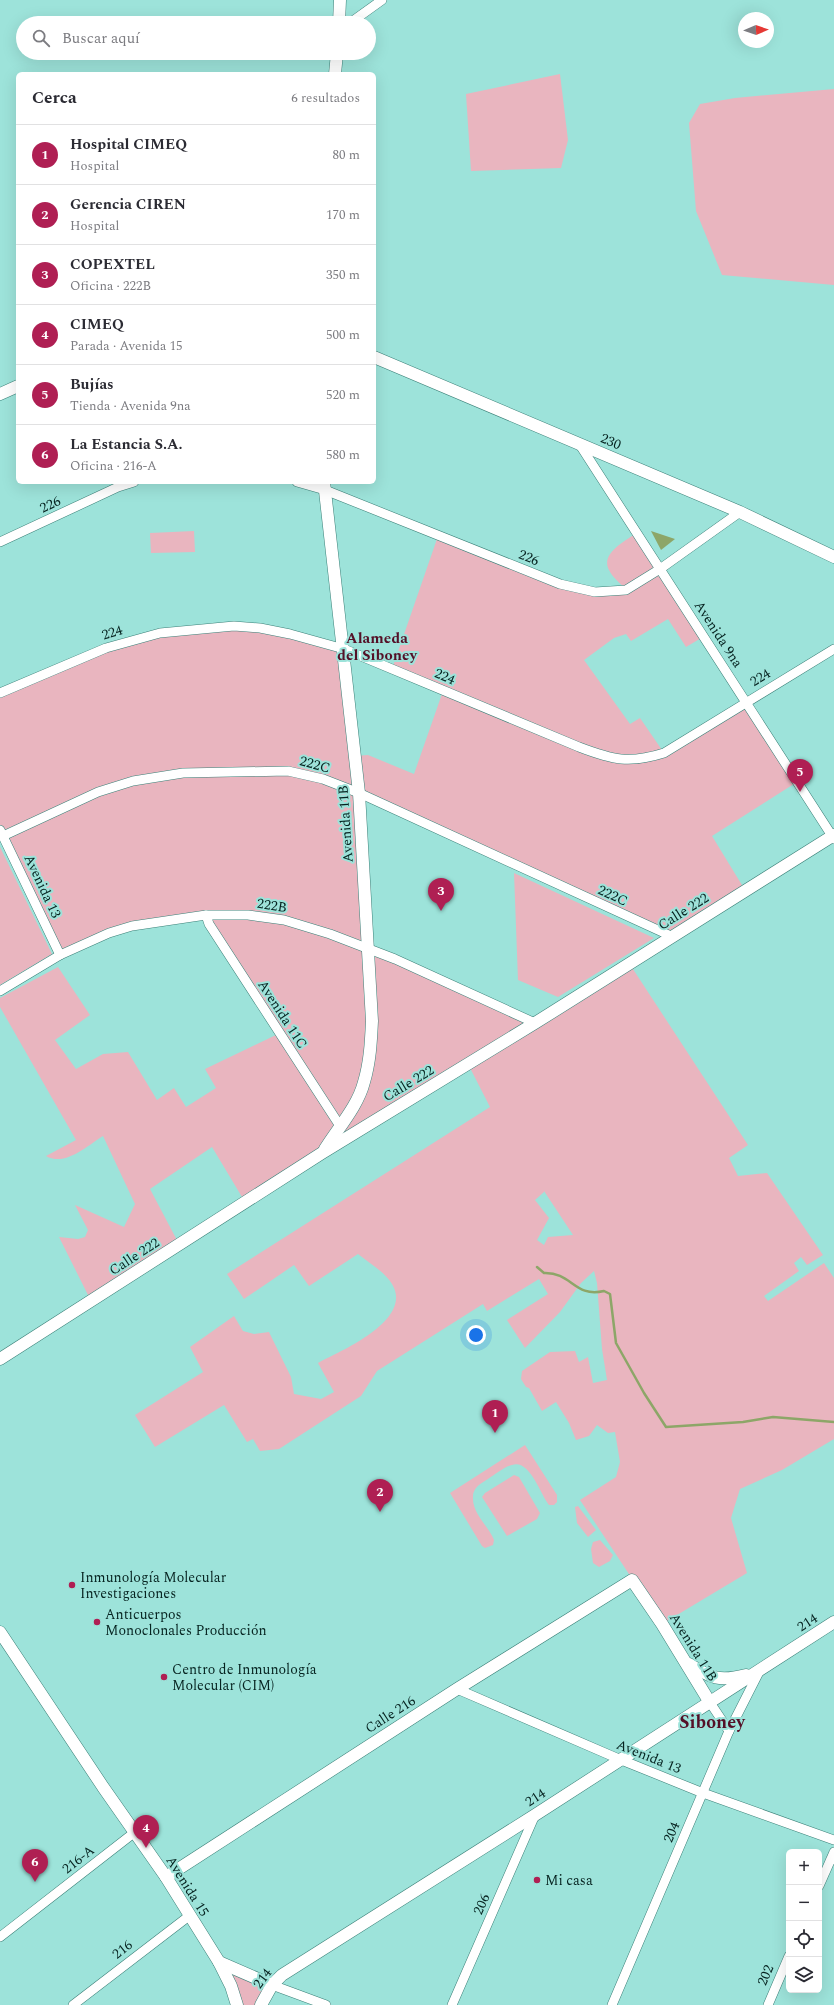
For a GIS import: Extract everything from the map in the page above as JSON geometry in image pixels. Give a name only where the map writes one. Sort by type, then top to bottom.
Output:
[{"type":"street","points":[[339,16],[340,0]]},
{"type":"street","points":[[360,16],[382,0]]},
{"type":"street","points":[[335,72],[336,60]]},
{"type":"street","name":"230","points":[[376,357],[740,512],[834,557]]},
{"type":"street","points":[[0,394],[16,387]]},
{"type":"street","name":"Avenida 9na","points":[[580,445],[833,837]]},
{"type":"street","name":"226","points":[[0,542],[118,487],[128,484]]},
{"type":"street","name":"226","points":[[310,484],[324,486],[560,584],[596,592],[626,590],[660,569],[740,512]]},
{"type":"street","name":"Avenida 11B","points":[[322,1153],[354,1105],[364,1084],[370,1052],[372,1021],[359,793],[344,649],[324,486]]},
{"type":"street","name":"224","points":[[0,693],[106,648],[160,633],[234,626],[253,628],[290,634],[344,649],[579,747],[615,760],[649,758],[664,753],[834,649]]},
{"type":"street","name":"222C","points":[[2,833],[98,792],[133,781],[183,773],[288,771],[323,780],[359,793],[671,936]]},
{"type":"street","name":"Avenida 13","points":[[2,833],[60,955]]},
{"type":"street","name":"Calle 222","points":[[0,1359],[322,1153],[536,1023],[671,936],[833,837]]},
{"type":"street","name":"222B","points":[[0,991],[60,955],[109,933],[132,926],[206,915],[248,915],[284,920],[308,926],[395,959],[536,1023]]},
{"type":"street","name":"Avenida 11C","points":[[206,915],[209,924],[270,1021],[340,1126]]},
{"type":"street","name":"Avenida 11B","points":[[632,1580],[686,1661],[709,1701],[729,1731]]},
{"type":"street","name":"Calle 216","points":[[166,1877],[457,1689],[632,1580]]},
{"type":"street","name":"214","points":[[261,2005],[272,1985],[282,1975],[312,1954],[535,1815],[619,1759],[709,1701],[758,1672],[834,1622]]},
{"type":"street","name":"Avenida 15","points":[[0,1632],[166,1877],[219,1962],[231,1986],[237,2005]]},
{"type":"street","points":[[686,1661],[707,1676],[722,1680],[758,1672]]},
{"type":"street","name":"204","points":[[612,2005],[729,1731],[758,1672]]},
{"type":"street","name":"Avenida 13","points":[[457,1689],[619,1759],[703,1793],[834,1840]]},
{"type":"street","name":"206","points":[[452,2005],[535,1815]]},
{"type":"street","name":"216-A","points":[[0,1937],[135,1832]]},
{"type":"street","points":[[819,1885],[834,1852]]},
{"type":"street","name":"216","points":[[73,2005],[189,1916]]},
{"type":"street","name":"202","points":[[768,2005],[789,1957]]},
{"type":"street","points":[[219,1962],[272,1985],[326,2005]]},
{"type":"shaded area","points":[[560,74],[568,140],[561,168],[471,171],[466,94]]},
{"type":"shaded area","points":[[834,89],[834,285],[722,275],[696,211],[689,123],[700,104],[735,98]]},
{"type":"shaded area","points":[[194,531],[195,552],[151,553],[150,533]]},
{"type":"shaded area","points":[[651,531],[675,539],[661,550]]},
{"type":"shaded area","points":[[636,533],[703,637],[686,647],[668,619],[631,641],[626,634],[614,638],[584,660],[630,724],[640,718],[664,753],[746,702],[797,782],[712,836],[745,890],[671,936],[359,794],[369,950],[535,1023],[629,963],[748,1145],[729,1158],[738,1176],[767,1173],[823,1255],[807,1265],[801,1257],[794,1263],[799,1271],[764,1296],[768,1301],[824,1263],[834,1278],[834,1439],[782,1470],[740,1489],[731,1518],[747,1573],[662,1624],[580,1500],[616,1477],[620,1462],[615,1432],[608,1433],[597,1425],[589,1436],[576,1440],[569,1423],[556,1402],[542,1411],[529,1388],[526,1387],[521,1379],[522,1371],[550,1352],[575,1351],[579,1362],[588,1357],[593,1383],[607,1380],[602,1349],[597,1283],[594,1271],[581,1283],[560,1312],[525,1348],[507,1320],[548,1294],[539,1279],[487,1311],[483,1304],[377,1371],[361,1396],[279,1449],[260,1451],[253,1439],[247,1442],[224,1405],[155,1447],[135,1415],[203,1372],[190,1347],[234,1316],[243,1331],[254,1334],[269,1332],[291,1377],[294,1394],[321,1399],[334,1392],[318,1363],[357,1342],[384,1322],[393,1310],[396,1297],[392,1284],[389,1280],[358,1254],[309,1286],[294,1265],[244,1299],[227,1274],[490,1107],[468,1064],[245,1202],[212,1147],[150,1189],[179,1244],[91,1301],[59,1237],[78,1239],[85,1237],[88,1230],[75,1205],[124,1227],[135,1204],[103,1136],[83,1150],[68,1157],[53,1159],[46,1156],[76,1140],[0,1007],[0,998],[58,967],[90,1015],[55,1040],[76,1069],[103,1054],[128,1052],[157,1100],[174,1088],[186,1107],[216,1088],[205,1069],[278,1034],[206,915],[152,922],[60,955],[0,830],[0,693],[66,665],[160,633],[234,626],[344,649],[355,756],[368,755],[414,774],[443,691],[392,669],[438,536],[595,592],[626,589],[609,570],[607,564],[608,558],[615,548]],"holes":[[[544,1191],[573,1235],[548,1237],[544,1245],[537,1240],[549,1218],[535,1200]]]},
{"type":"shaded area","points":[[0,847],[52,954],[0,985]]},
{"type":"shaded area","points":[[514,873],[654,938],[558,997],[518,980]]},
{"type":"shaded area","points":[[525,1445],[557,1495],[557,1502],[554,1505],[549,1505],[534,1479],[524,1467],[512,1465],[506,1467],[479,1485],[475,1489],[473,1495],[474,1505],[478,1515],[494,1540],[493,1545],[485,1548],[482,1546],[450,1493]]},
{"type":"shaded area","points":[[514,1475],[519,1477],[540,1513],[537,1519],[507,1536],[482,1497],[485,1493]]},
{"type":"shaded area","points":[[578,1506],[596,1530],[588,1537],[577,1523],[575,1507]]},
{"type":"shaded area","points":[[600,1540],[613,1555],[610,1561],[599,1567],[593,1563],[591,1549],[593,1542]]},
{"type":"shaded area","points":[[219,1962],[272,1985],[261,2005],[237,2005]]},
{"type":"waterway","points":[[537,1267],[544,1273],[561,1276],[586,1291],[604,1291],[610,1294],[616,1343],[644,1393],[666,1427],[743,1422],[773,1417],[834,1422]]},
{"type":"place","name":"Bujías","points":[[800,792]]},
{"type":"place","name":"COPEXTEL","points":[[441,911]]},
{"type":"place","name":"Hospital CIMEQ","points":[[495,1433]]},
{"type":"place","name":"Gerencia CIREN","points":[[380,1512]]},
{"type":"place","name":"Inmunología Molecular Investigaciones","points":[[72,1585]]},
{"type":"place","name":"Anticuerpos Monoclonales Producción","points":[[97,1622]]},
{"type":"place","name":"Centro de Inmunología Molecular (CIM)","points":[[164,1677]]},
{"type":"place","name":"CIMEQ","points":[[146,1848]]},
{"type":"place","name":"Mi casa","points":[[537,1880]]},
{"type":"place","name":"La Estancia S.A.","points":[[35,1882]]},
{"type":"district","name":"Alameda del Siboney","points":[[377,646]]},
{"type":"district","name":"Siboney","points":[[712,1722]]}]
